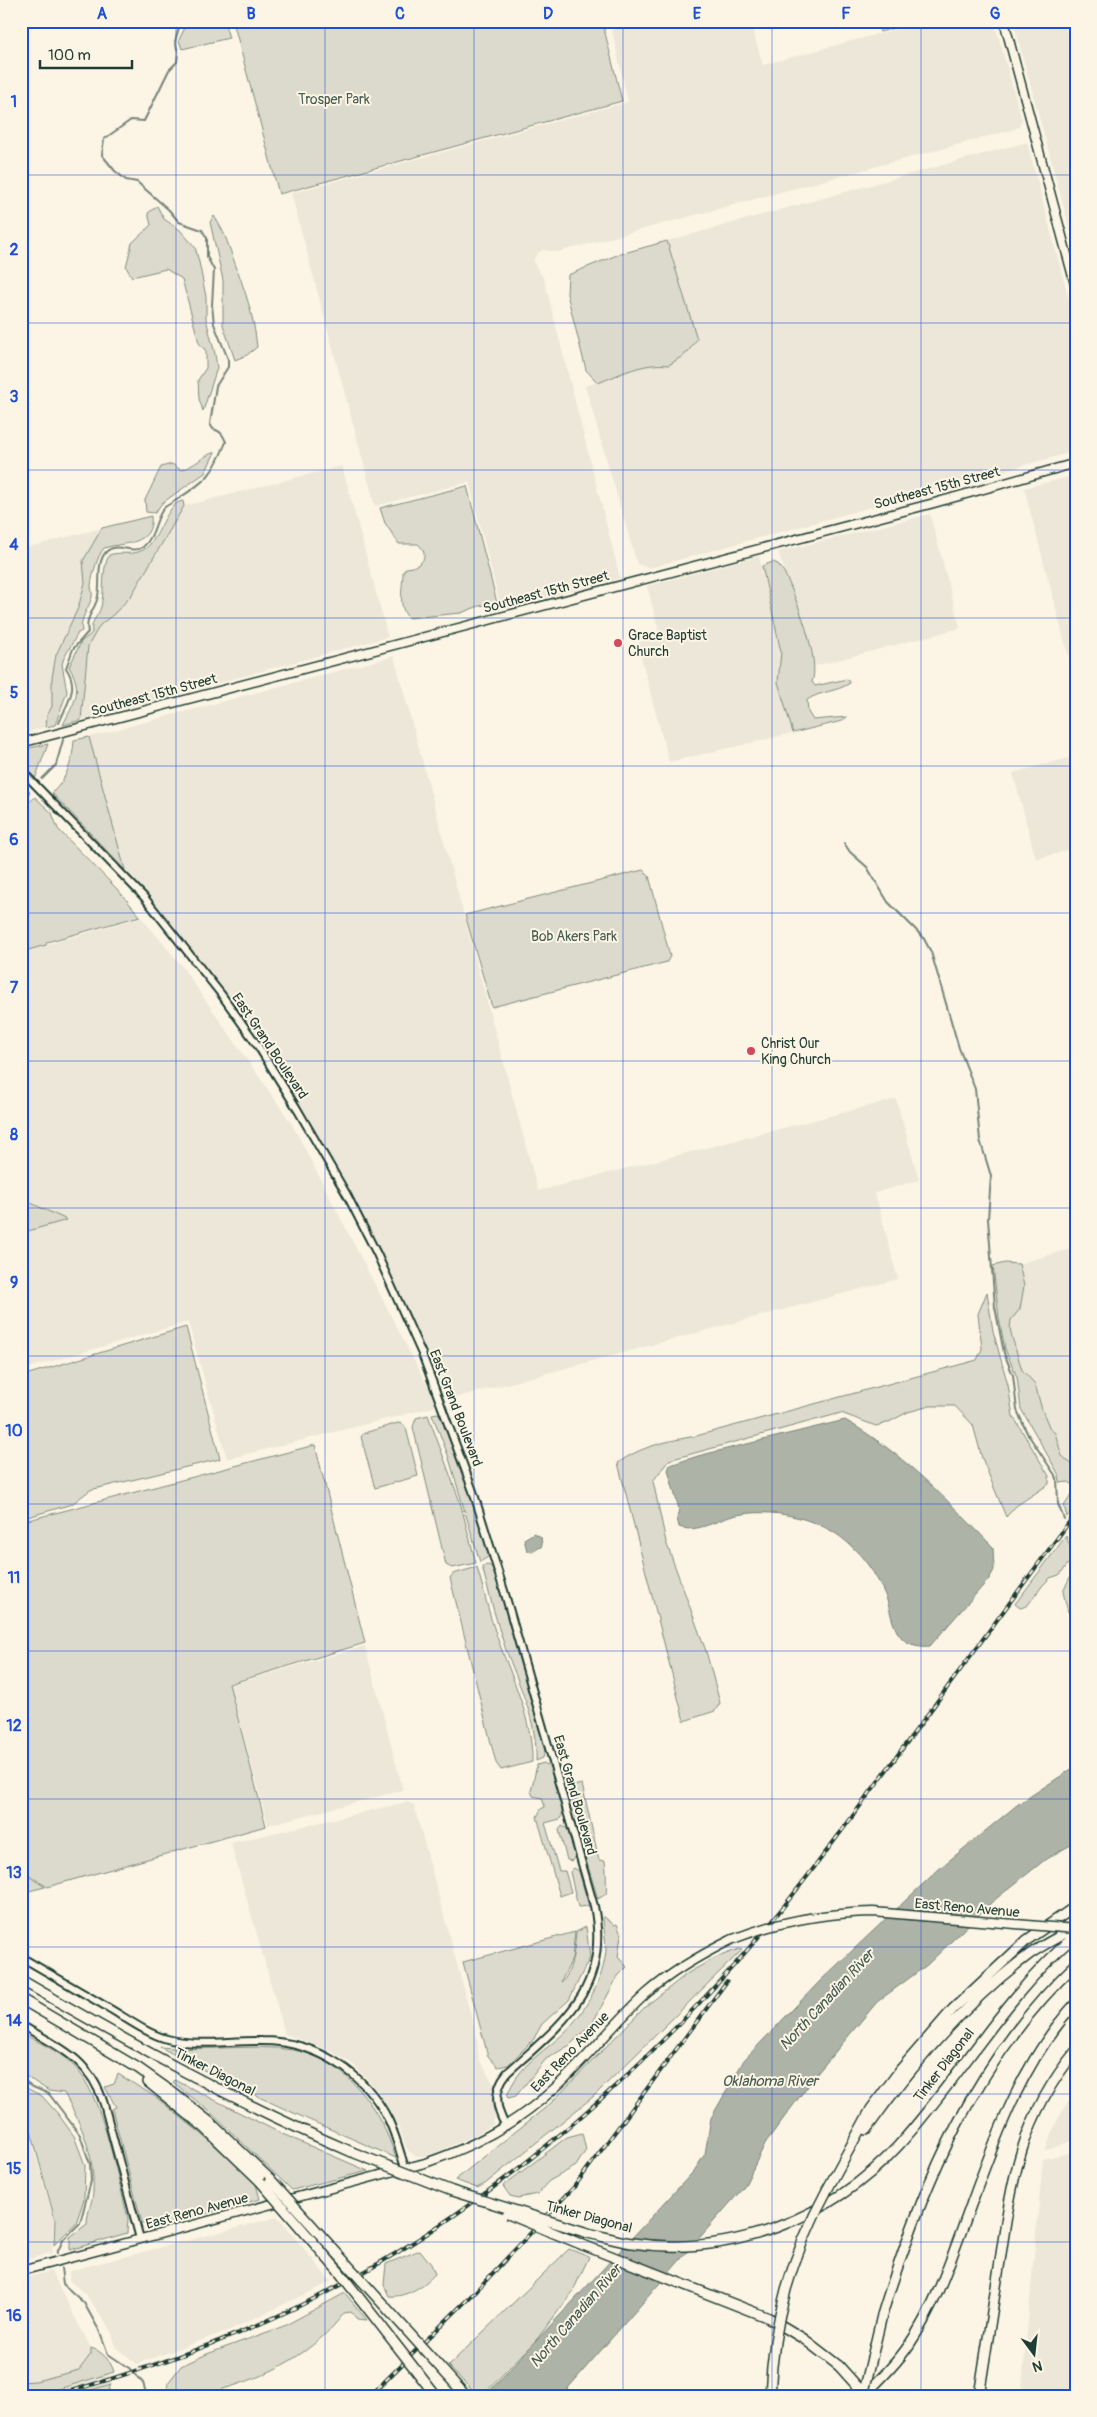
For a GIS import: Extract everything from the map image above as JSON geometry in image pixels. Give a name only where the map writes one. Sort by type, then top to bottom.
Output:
[{"type":"highway","points":[[770,2396],[774,2341],[786,2283],[812,2217],[871,2109],[900,2070],[953,2009],[1026,1940],[1076,1906]]},
{"type":"highway","points":[[827,2190],[881,2108],[914,2067],[960,2017],[1030,1954],[1076,1928]]},
{"type":"highway","name":"Tinker Diagonal","points":[[21,1980],[139,2049],[199,2081],[352,2152],[452,2191],[588,2233],[632,2243],[676,2246],[716,2243],[749,2236],[778,2227],[809,2213],[841,2195],[881,2163],[915,2125],[1022,1988],[1058,1950],[1076,1935]]},
{"type":"highway","points":[[864,2396],[882,2315],[920,2205],[943,2151],[968,2103],[1007,2040],[1054,1985],[1076,1964]]},
{"type":"highway","points":[[21,1999],[138,2068],[211,2123],[270,2179],[466,2396]]},
{"type":"highway","points":[[864,2396],[897,2362],[919,2328],[942,2283],[1012,2101],[1039,2052],[1076,2002]]},
{"type":"highway","points":[[106,2050],[205,2128],[260,2181],[325,2255],[436,2396]]},
{"type":"highway","points":[[979,2396],[1010,2196],[1018,2159],[1028,2128],[1043,2098],[1076,2050]]},
{"type":"highway","points":[[452,2191],[583,2245],[740,2305],[784,2326],[839,2366],[864,2396]]},
{"type":"main road","points":[[1004,21],[1076,288]]},
{"type":"main road","name":"Southeast 15th Street","points":[[21,743],[934,503],[1076,463]]},
{"type":"main road","name":"East Reno Avenue","points":[[21,2271],[405,2168],[458,2151],[506,2126],[558,2086],[647,1993],[685,1964],[733,1939],[762,1928],[793,1919],[847,1913],[882,1913],[1076,1928]]},
{"type":"street","name":"East Grand Boulevard","points":[[21,770],[144,897],[215,987],[270,1065],[326,1157],[377,1254],[422,1354],[463,1459],[505,1594],[594,1906],[598,1932],[597,1955],[593,1973],[580,2001],[564,2021],[507,2073],[500,2083],[497,2093],[498,2105],[500,2116],[506,2126]]},
{"type":"street","name":"Tinker Diagonal","points":[[21,1957],[160,2036],[192,2042],[281,2042],[307,2048],[333,2059],[360,2080],[374,2095],[389,2120],[405,2168]]},
{"type":"street","points":[[21,2025],[72,2055],[88,2071],[97,2085],[104,2104],[140,2239]]},
{"type":"shaded area","points":[[610,21],[750,21],[763,65],[926,21],[994,21],[1022,120],[1019,127],[1012,130],[558,252],[543,250],[538,253],[534,259],[534,264],[544,279],[620,578],[501,609],[469,482],[375,506],[291,193],[628,102]]},
{"type":"shaded area","points":[[1013,21],[1076,21],[1076,252]]},
{"type":"shaded area","points":[[1027,142],[1076,326],[1076,451],[649,568],[637,564],[585,386],[655,363],[669,365],[696,339],[667,241]]},
{"type":"shaded area","points":[[342,466],[388,637],[81,720],[88,646],[100,625],[114,614],[131,596],[184,506]]},
{"type":"shaded area","points":[[1076,475],[1076,684],[1024,488]]},
{"type":"shaded area","points":[[930,514],[960,628],[815,666],[804,625],[778,552]]},
{"type":"shaded area","points":[[102,528],[83,561],[85,583],[78,608],[56,655],[52,678],[52,707],[47,715],[46,727],[21,734],[21,549]]},
{"type":"shaded area","points":[[759,556],[781,652],[778,682],[793,733],[669,762],[637,643],[660,636],[647,586]]},
{"type":"shaded area","points":[[394,656],[538,1191],[896,1099],[919,1180],[875,1193],[898,1279],[447,1400],[391,1273],[344,1180],[310,1121],[260,1042],[220,985],[125,870],[89,737]]},
{"type":"shaded area","points":[[1076,756],[1076,848],[1036,859],[1013,773]]},
{"type":"shaded area","points":[[141,917],[181,965],[292,1124],[436,1403],[434,1407],[227,1459],[188,1322],[21,1370],[21,1233],[67,1220],[33,1204],[21,1194],[21,952]]},
{"type":"shaded area","points":[[1076,1247],[1076,1468],[1062,1456],[1055,1433],[1050,1429],[1042,1410],[1035,1384],[1022,1370],[1010,1328],[1011,1320],[1020,1309],[1024,1286],[1019,1264]]},
{"type":"shaded area","points":[[365,1646],[403,1790],[268,1825],[230,1685]]},
{"type":"shaded area","points":[[407,1802],[414,1805],[477,2038],[479,2059],[493,2083],[492,2099],[495,2117],[493,2124],[481,2132],[435,2153],[422,2156],[415,2156],[407,2149],[400,2130],[377,2090],[354,2065],[329,2050],[285,2034],[231,1843]]},
{"type":"shaded area","points":[[1076,2088],[1076,2139],[1045,2151],[1057,2121]]},
{"type":"shaded area","points":[[21,2101],[54,2220],[52,2253],[21,2261]]},
{"type":"shaded area","points":[[1076,2151],[1076,2396],[1021,2396],[1043,2159]]},
{"type":"shaded area","points":[[278,2217],[331,2282],[232,2329],[137,2364],[116,2347],[111,2331],[100,2314],[86,2295],[69,2280],[69,2271]]},
{"type":"shaded area","points":[[51,2271],[91,2348],[91,2353],[79,2370],[36,2381],[21,2382],[21,2279]]},
{"type":"shaded area","points":[[108,2374],[111,2384],[70,2396],[36,2396]]},
{"type":"green space","points":[[188,21],[224,21],[229,38],[182,49],[179,40]]},
{"type":"green space","name":"Trosper Park","points":[[233,21],[602,21],[622,101],[279,194]]},
{"type":"green space","points":[[877,21],[916,21],[880,32]]},
{"type":"green space","points":[[157,206],[164,219],[180,230],[195,247],[199,262],[206,297],[206,319],[217,368],[203,411],[199,399],[198,380],[206,368],[206,351],[199,343],[182,279],[166,269],[132,277],[126,267],[132,243],[151,225],[148,213]]},
{"type":"green space","points":[[214,216],[225,236],[241,280],[256,335],[257,347],[247,355],[235,360],[223,325],[223,280],[210,222]]},
{"type":"green space","points":[[667,241],[697,339],[687,353],[669,365],[641,367],[598,383],[586,370],[567,294],[568,275],[617,255]]},
{"type":"green space","points":[[215,452],[205,473],[162,503],[155,513],[146,512],[145,500],[161,467],[172,464],[181,470]]},
{"type":"green space","points":[[467,486],[497,603],[479,606],[461,613],[409,618],[405,614],[402,603],[403,572],[406,568],[420,563],[423,560],[424,553],[418,544],[399,544],[385,523],[380,508]]},
{"type":"green space","points":[[183,501],[184,506],[131,596],[114,614],[100,625],[88,646],[81,720],[63,725],[74,703],[77,690],[74,675],[69,667],[81,642],[92,633],[93,622],[101,607],[105,567],[109,555],[135,553],[143,550],[154,538],[172,508],[177,503]]},
{"type":"green space","points":[[151,516],[151,526],[143,538],[104,548],[99,556],[91,585],[92,597],[83,618],[82,631],[78,633],[62,664],[67,692],[55,725],[46,727],[47,715],[52,707],[52,678],[56,655],[78,608],[85,583],[83,561],[102,528]]},
{"type":"green space","points":[[773,562],[778,564],[784,572],[806,627],[813,659],[814,672],[812,682],[815,686],[847,679],[850,683],[807,700],[808,712],[813,720],[847,717],[842,721],[793,733],[778,682],[781,652],[762,566]]},
{"type":"green space","points":[[89,737],[125,870],[52,793],[62,782],[68,769],[74,740]]},
{"type":"green space","points":[[48,744],[35,779],[22,767],[21,757],[25,749]]},
{"type":"green space","points":[[35,797],[52,813],[58,829],[118,890],[140,916],[47,942],[46,945],[21,952],[21,897],[24,875],[21,857],[21,809]]},
{"type":"green space","name":"Bob Akers Park","points":[[643,870],[649,876],[670,956],[667,962],[492,1007],[465,915]]},
{"type":"green space","points":[[21,1194],[33,1204],[67,1220],[21,1233]]},
{"type":"green space","points":[[1005,1263],[1019,1264],[1024,1286],[1020,1309],[1011,1320],[1010,1328],[1022,1370],[1035,1384],[1042,1410],[1050,1429],[1055,1433],[1062,1456],[1076,1468],[1076,1487],[1069,1482],[1060,1483],[1059,1475],[1021,1409],[1017,1377],[1005,1349],[999,1318],[993,1266]]},
{"type":"green space","points":[[987,1292],[993,1331],[1008,1385],[1013,1416],[1049,1476],[1049,1484],[1016,1506],[1006,1517],[982,1458],[973,1425],[955,1406],[930,1406],[908,1412],[887,1423],[876,1426],[841,1413],[669,1460],[653,1481],[666,1542],[706,1651],[720,1703],[715,1711],[684,1721],[618,1463],[636,1452],[655,1445],[696,1436],[977,1360],[982,1349],[978,1314]]},
{"type":"green space","points":[[186,1327],[220,1459],[90,1490],[72,1504],[21,1519],[22,1376]]},
{"type":"green space","points":[[438,1413],[442,1417],[462,1469],[489,1552],[488,1557],[480,1562],[448,1455],[432,1414]]},
{"type":"green space","points":[[428,1415],[460,1502],[476,1563],[452,1568],[446,1565],[413,1427],[416,1418]]},
{"type":"green space","points":[[398,1423],[403,1424],[406,1428],[418,1476],[375,1488],[361,1437],[364,1433]]},
{"type":"green space","points":[[315,1445],[365,1643],[229,1684],[266,1826],[47,1887],[21,1869],[21,1522]]},
{"type":"green space","points":[[1076,1488],[1076,1505],[1067,1517],[1064,1506]]},
{"type":"green space","points":[[1066,1536],[1074,1557],[1059,1575],[1050,1578],[1043,1585],[1027,1606],[1020,1608],[1015,1604]]},
{"type":"green space","points":[[1076,1564],[1076,1615],[1068,1612],[1063,1592]]},
{"type":"green space","points":[[489,1565],[494,1570],[545,1750],[543,1758],[536,1761],[536,1746],[530,1717],[505,1647],[482,1566]]},
{"type":"green space","points":[[477,1567],[494,1629],[525,1714],[531,1746],[532,1762],[501,1770],[496,1763],[450,1578],[453,1574]]},
{"type":"green space","points":[[544,1763],[550,1767],[563,1813],[560,1819],[545,1823],[559,1871],[565,1871],[571,1892],[560,1896],[537,1817],[541,1809],[545,1807],[542,1798],[533,1796],[531,1791],[537,1765]]},
{"type":"green space","points":[[582,1784],[599,1860],[605,1861],[606,1894],[598,1899],[564,1788]]},
{"type":"green space","points":[[562,1826],[568,1829],[575,1856],[572,1861],[567,1860],[559,1830]]},
{"type":"green space","points":[[574,1868],[579,1871],[589,1906],[578,1907],[570,1872]]},
{"type":"green space","points":[[21,1871],[45,1887],[21,1893]]},
{"type":"green space","points":[[603,1916],[614,1925],[617,1924],[621,1935],[618,1957],[627,1967],[618,1976],[593,2022],[570,2045],[546,2059],[516,2096],[508,2098],[507,2096],[512,2085],[525,2067],[565,2032],[580,2015],[592,1994],[602,1972],[606,1950]]},
{"type":"green space","points":[[586,1927],[590,1957],[569,2000],[542,2024],[533,2040],[508,2065],[498,2067],[488,2056],[463,1962],[575,1932],[572,1959],[561,1982],[565,1979],[570,1967],[574,1952],[576,1932]]},
{"type":"green space","points":[[739,1949],[742,1950],[594,2096],[485,2184],[477,2188],[455,2180],[550,2104],[646,2006],[688,1973],[715,1958]]},
{"type":"green space","points":[[21,2033],[61,2055],[73,2065],[83,2078],[100,2114],[107,2136],[128,2218],[127,2233],[70,2250],[70,2237],[87,2224],[93,2193],[92,2166],[82,2129],[64,2093],[49,2091],[21,2073]]},
{"type":"green space","points":[[160,2047],[193,2049],[260,2047],[293,2050],[312,2055],[330,2064],[359,2089],[381,2122],[396,2158],[306,2119]]},
{"type":"green space","points":[[118,2074],[157,2098],[209,2140],[256,2184],[260,2199],[156,2227],[149,2227],[142,2223],[112,2109],[116,2107],[105,2087],[114,2084]]},
{"type":"green space","points":[[175,2080],[280,2133],[368,2171],[292,2190],[210,2112],[173,2082]]},
{"type":"green space","points":[[21,2085],[42,2096],[58,2114],[74,2136],[85,2165],[84,2199],[76,2223],[54,2245],[55,2220],[21,2094]]},
{"type":"green space","points":[[582,2133],[586,2150],[576,2166],[549,2181],[537,2194],[518,2198],[510,2196],[503,2186],[567,2137]]},
{"type":"green space","points":[[569,2249],[589,2257],[572,2293],[537,2339],[482,2396],[478,2396],[448,2366]]},
{"type":"green space","points":[[420,2250],[431,2264],[435,2274],[425,2283],[408,2293],[389,2296],[384,2285],[386,2264]]},
{"type":"green space","points":[[345,2293],[367,2320],[357,2319],[351,2312],[344,2313],[319,2340],[290,2361],[274,2370],[223,2389],[218,2396],[166,2396],[168,2383],[181,2366],[207,2354],[284,2326]]},
{"type":"green space","points":[[91,2348],[99,2351],[106,2357],[114,2372],[36,2396],[21,2396],[21,2382],[36,2381],[79,2370],[91,2354]]},
{"type":"green space","points":[[111,2384],[107,2396],[70,2396]]},
{"type":"water","points":[[845,1420],[886,1447],[924,1478],[993,1547],[994,1570],[989,1579],[930,1646],[915,1645],[898,1634],[887,1600],[867,1564],[842,1538],[819,1525],[792,1516],[750,1513],[737,1515],[693,1529],[679,1527],[677,1518],[679,1509],[668,1470],[670,1465],[698,1456]]},
{"type":"water","points":[[534,1533],[541,1537],[542,1546],[532,1552],[527,1551],[524,1539]]},
{"type":"water","name":"Oklahoma River","points":[[1076,1766],[1076,1842],[1046,1859],[992,1902],[927,1965],[877,2002],[815,2076],[766,2142],[744,2187],[561,2396],[485,2396],[694,2171],[705,2154],[711,2118],[744,2060],[820,1981],[940,1868],[1017,1805]]},
{"type":"waterway","points":[[59,723],[71,696],[72,689],[72,682],[66,668],[73,649],[88,632],[88,619],[98,594],[103,557],[110,549],[134,550],[143,547],[151,537],[159,516],[165,507],[196,487],[208,476],[213,470],[226,442],[221,434],[213,429],[210,424],[216,386],[228,367],[228,359],[214,324],[212,305],[214,270],[207,257],[207,238],[202,230],[179,222],[169,210],[137,182],[126,180],[115,171],[102,155],[104,139],[131,120],[144,121],[169,70],[177,62],[178,52],[175,41],[181,21]]},
{"type":"waterway","points":[[42,779],[56,765],[63,740]]},
{"type":"waterway","points":[[21,803],[27,798],[29,791]]},
{"type":"waterway","points":[[844,843],[850,852],[867,867],[888,902],[923,937],[931,952],[959,1048],[975,1089],[980,1140],[991,1176],[988,1219],[995,1307],[1004,1353],[1013,1375],[1017,1410],[1027,1433],[1057,1478],[1058,1504],[1064,1519]]},
{"type":"waterway","points":[[21,2078],[33,2087],[49,2094],[80,2135],[90,2164],[91,2181],[80,2223],[63,2240],[57,2253]]},
{"type":"waterway","points":[[61,2268],[63,2284],[84,2303],[100,2332],[108,2354],[129,2368],[143,2383],[147,2396]]},
{"type":"railway","points":[[53,2396],[115,2378],[206,2346],[295,2308],[357,2276],[417,2240],[476,2200],[587,2112],[689,2014],[778,1914],[837,1838],[1076,1513]]},
{"type":"railway","points":[[370,2396],[474,2293],[574,2187],[727,1981]]},
{"type":"place","name":"Grace Baptist Church","points":[[618,643]]},
{"type":"place","name":"Christ Our King Church","points":[[751,1051]]},
{"type":"water label","name":"North Canadian River","points":[[827,2000]]},
{"type":"water label","name":"North Canadian River","points":[[576,2316]]}]
